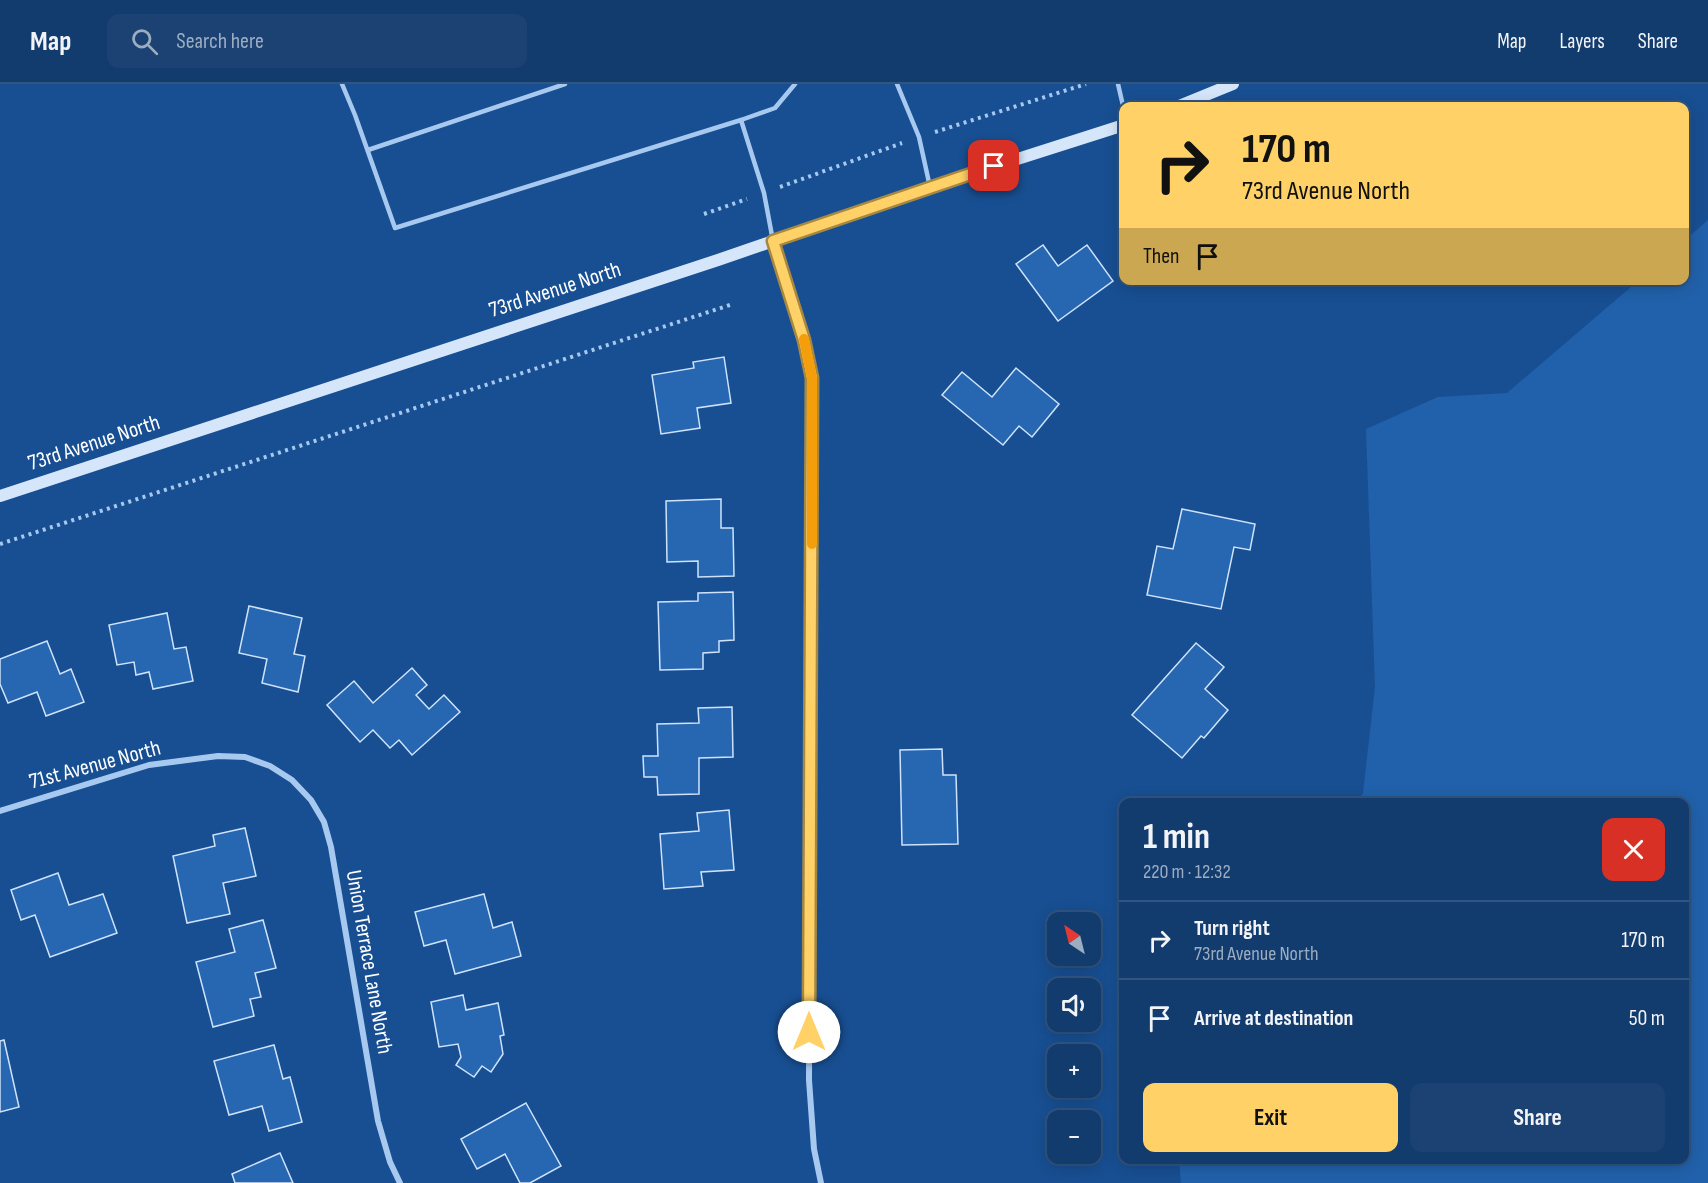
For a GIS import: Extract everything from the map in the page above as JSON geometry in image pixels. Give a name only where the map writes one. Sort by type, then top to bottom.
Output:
[{"type":"street","points":[[1189,102],[1233,84]]},
{"type":"street","name":"73rd Avenue North","points":[[0,496],[930,187],[1119,127]]},
{"type":"street","points":[[773,241],[804,340],[812,378],[809,1080],[814,1149],[820,1183]]},
{"type":"street","name":"71st Avenue North","points":[[0,811],[149,765],[218,756],[245,757],[270,766]]},
{"type":"street","name":"Union Terrace Lane North","points":[[270,766],[292,780],[310,800],[324,822],[331,847],[378,1121],[390,1162],[400,1183]]},
{"type":"lane","points":[[342,84],[395,228],[775,108],[795,84]]},
{"type":"lane","points":[[368,150],[565,84]]},
{"type":"lane","points":[[897,84],[919,137],[930,187]]},
{"type":"lane","points":[[1118,84],[1122,102]]},
{"type":"lane","points":[[741,120],[764,193],[773,241]]},
{"type":"path","points":[[704,214],[919,137],[1086,84]]},
{"type":"path","points":[[0,544],[733,304]]},
{"type":"shaded area","points":[[1708,220],[1708,1183],[1181,1183],[1179,1164],[1689,1164],[1689,798],[1360,798],[1363,793],[1375,687],[1366,429],[1438,397],[1507,393],[1633,285],[1689,285],[1689,237]]},
{"type":"building","points":[[1043,245],[1058,266],[1087,245],[1113,281],[1058,321],[1016,264]]},
{"type":"building","points":[[724,357],[731,403],[697,408],[700,428],[661,434],[652,375],[694,368],[693,362]]},
{"type":"building","points":[[1016,368],[1059,404],[1032,437],[1019,426],[1003,445],[942,395],[962,372],[992,397]]},
{"type":"building","points":[[721,499],[721,528],[733,528],[734,576],[698,577],[698,561],[667,562],[666,501]]},
{"type":"building","points":[[1182,509],[1255,524],[1250,550],[1234,547],[1221,609],[1147,595],[1157,546],[1173,549]]},
{"type":"building","points":[[733,592],[734,640],[719,641],[719,652],[703,653],[703,669],[660,670],[658,602],[698,601],[698,593]]},
{"type":"building","points":[[249,606],[302,618],[294,654],[305,656],[298,692],[262,683],[267,659],[239,653]]},
{"type":"building","points":[[167,613],[174,649],[186,647],[193,681],[153,689],[149,672],[136,675],[134,662],[117,665],[109,625]]},
{"type":"building","points":[[47,641],[60,674],[71,669],[84,702],[46,716],[37,692],[8,703],[0,684],[0,659]]},
{"type":"building","points":[[1196,643],[1224,667],[1205,689],[1228,710],[1204,738],[1201,736],[1182,758],[1132,715]]},
{"type":"building","points":[[412,668],[427,685],[416,695],[429,709],[444,695],[460,712],[412,755],[399,740],[390,748],[373,730],[360,742],[327,705],[354,681],[373,703]]},
{"type":"building","points":[[732,707],[733,757],[699,758],[699,794],[658,795],[657,777],[644,777],[643,756],[658,756],[657,724],[699,723],[698,708]]},
{"type":"building","points":[[942,749],[943,775],[956,775],[958,844],[902,845],[900,750]]},
{"type":"building","points":[[729,810],[734,870],[701,872],[703,886],[664,889],[660,834],[699,831],[697,813]]},
{"type":"building","points":[[245,828],[256,876],[223,883],[230,914],[187,923],[173,856],[215,846],[213,835]]},
{"type":"building","points":[[58,873],[69,905],[103,894],[117,933],[50,957],[35,915],[21,920],[11,890]]},
{"type":"building","points":[[484,894],[493,928],[512,922],[521,956],[455,974],[446,940],[424,946],[415,912]]},
{"type":"building","points":[[263,920],[276,968],[255,973],[261,997],[250,999],[254,1016],[213,1027],[196,962],[235,952],[229,929]]},
{"type":"building","points":[[463,995],[466,1010],[498,1003],[504,1035],[500,1036],[503,1054],[491,1072],[482,1066],[474,1077],[456,1065],[461,1057],[458,1044],[439,1047],[431,1002]]},
{"type":"building","points":[[4,1040],[19,1107],[0,1112],[0,1041]]},
{"type":"building","points":[[274,1045],[283,1079],[290,1077],[302,1122],[269,1131],[262,1106],[229,1115],[214,1061]]},
{"type":"building","points":[[526,1103],[561,1166],[530,1183],[520,1183],[505,1154],[477,1169],[461,1139]]},
{"type":"building","points":[[280,1153],[293,1183],[235,1183],[232,1174]]},
{"type":"slow traffic","points":[[804,339],[812,378],[812,544]]},
{"type":"route","points":[[809,1032],[812,378],[804,340],[773,241],[994,166]]}]
